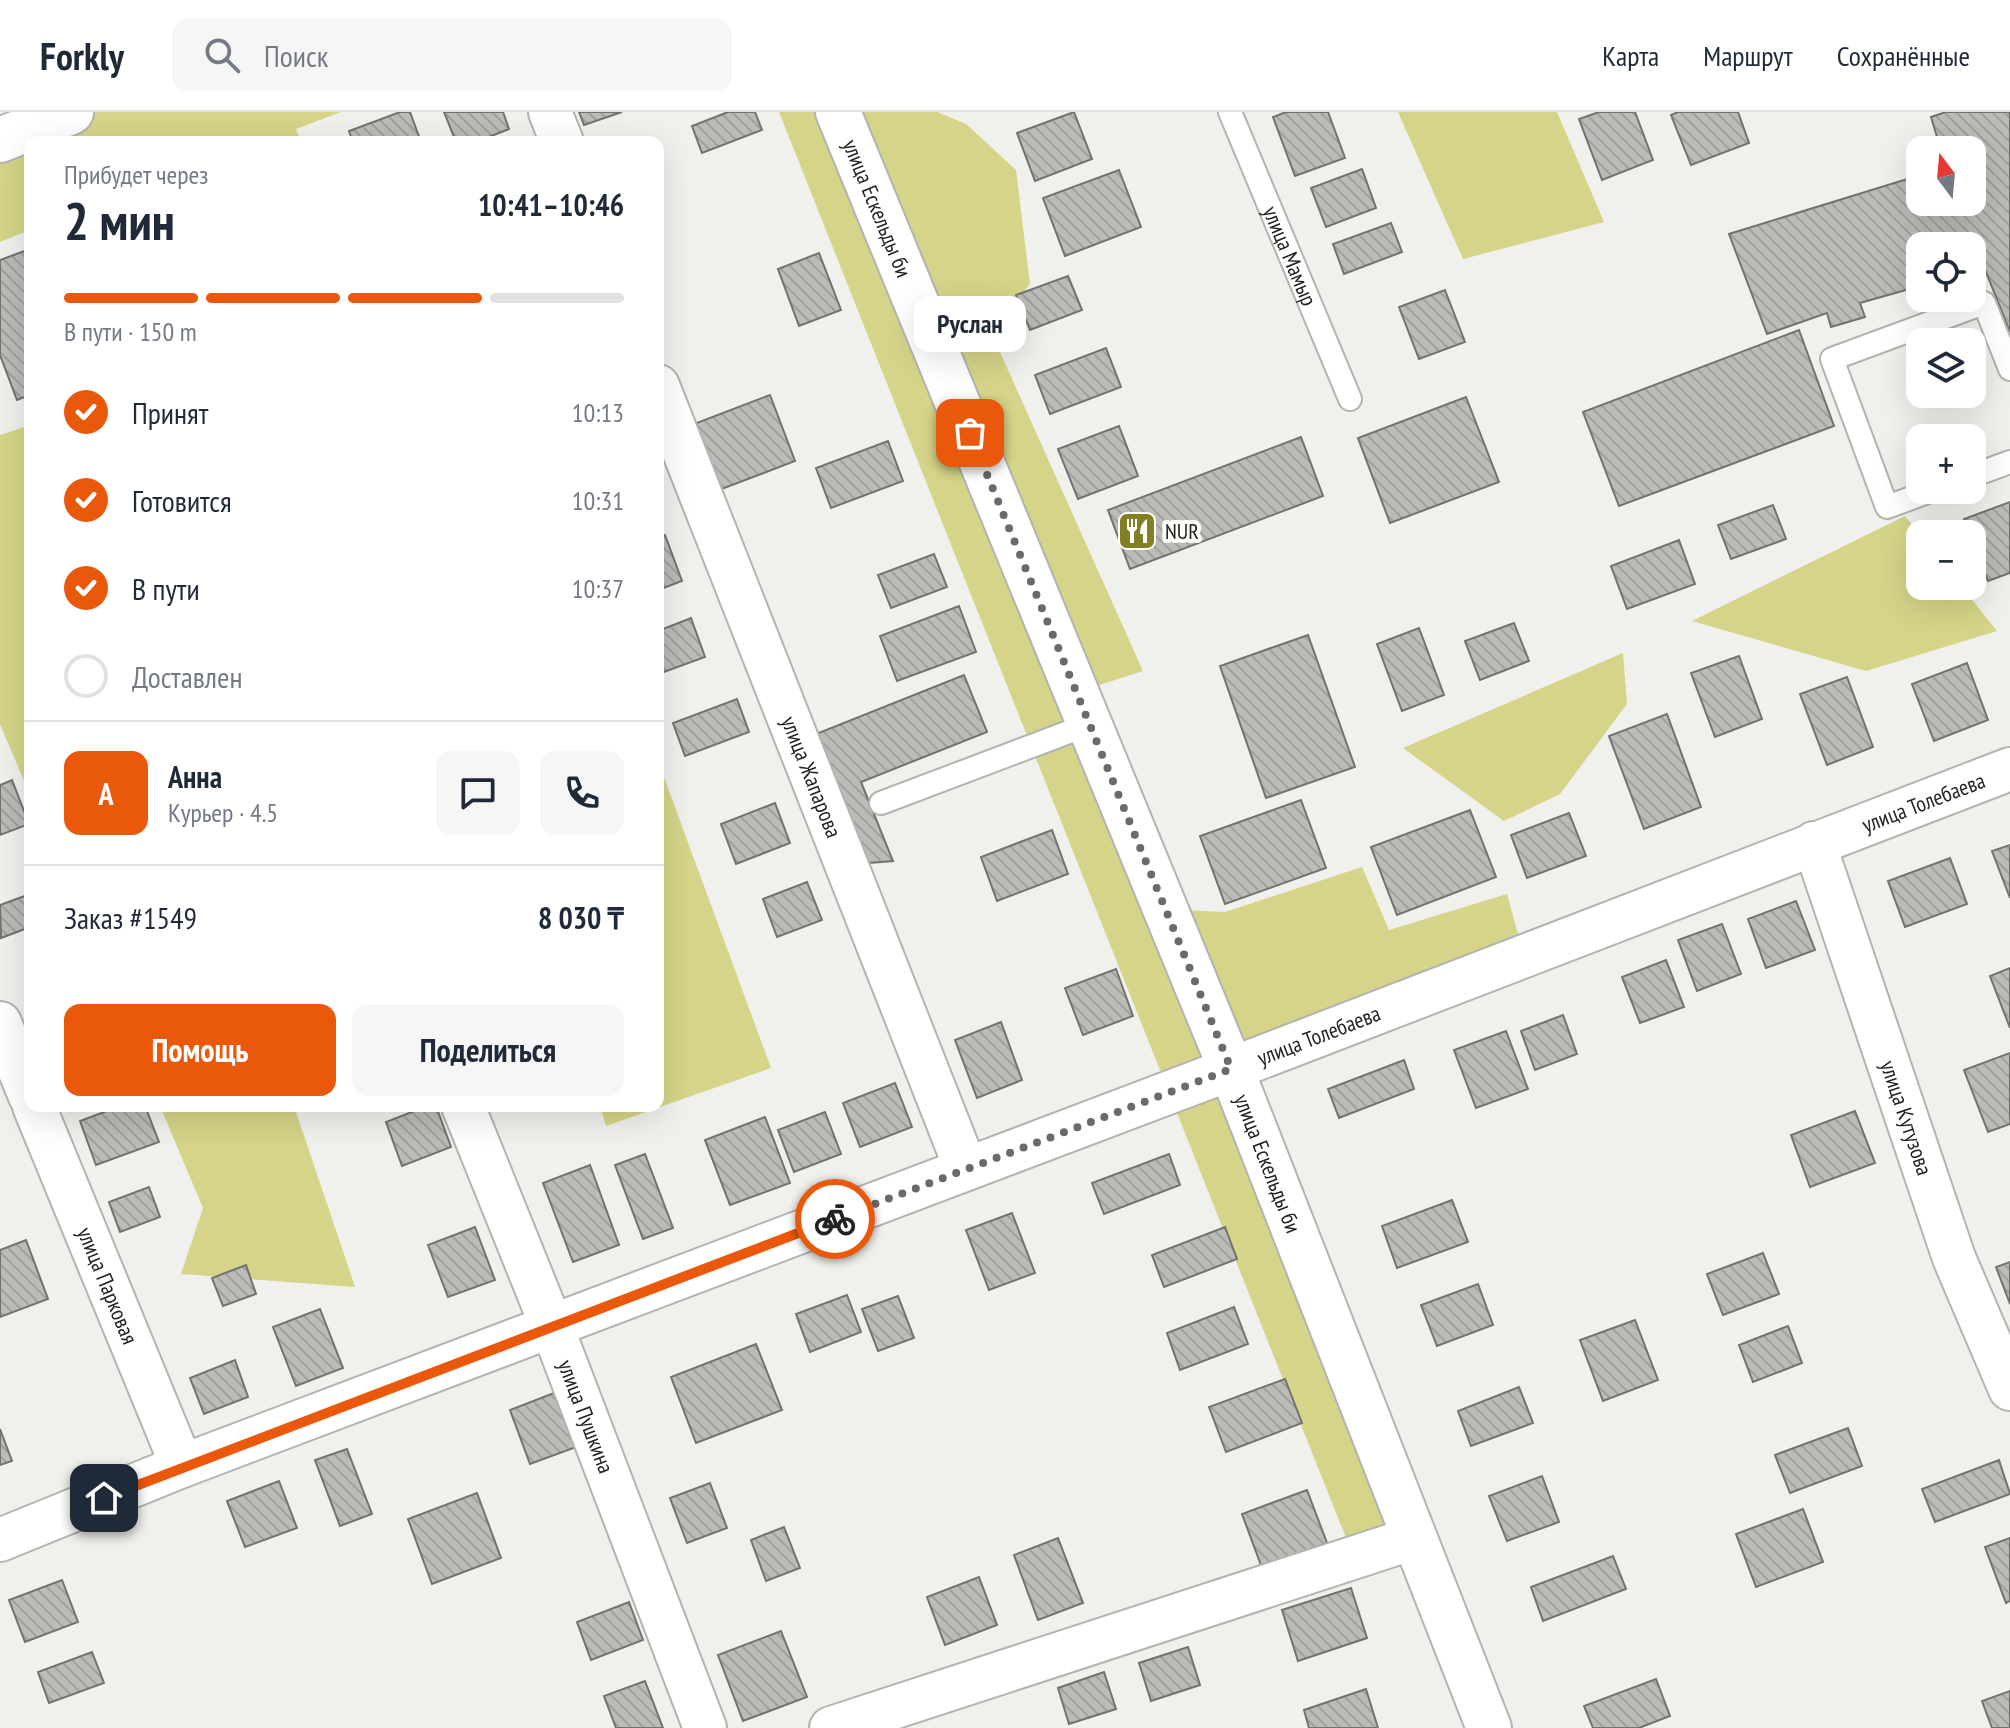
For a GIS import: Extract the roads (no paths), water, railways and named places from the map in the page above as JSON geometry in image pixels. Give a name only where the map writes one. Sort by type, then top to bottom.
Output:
[{"type":"street","points":[[550,112],[560,136]]},
{"type":"street","name":"улица Ескельды би","points":[[838,112],[1231,1069],[1489,1728]]},
{"type":"street","points":[[0,140],[69,123]]},
{"type":"street","name":"улица Жапарова","points":[[664,401],[966,1169]]},
{"type":"street","name":"улица Толебаева","points":[[0,1540],[182,1466],[1231,1069],[2010,769]]},
{"type":"street","name":"улица Кутузова","points":[[1814,843],[1954,1258],[2010,1389]]},
{"type":"street","points":[[0,1023],[24,1081]]},
{"type":"street","name":"улица Парковая","points":[[36,1112],[182,1466]]},
{"type":"street","name":"улица Пушкина","points":[[465,1112],[552,1327],[705,1728]]},
{"type":"street","points":[[831,1728],[1414,1538]]},
{"type":"lane","name":"улица Мамыр","points":[[1230,112],[1350,399]]},
{"type":"lane","points":[[1906,500],[1887,507],[1832,359],[1984,303],[2010,369]]},
{"type":"lane","points":[[1986,471],[2010,462]]},
{"type":"lane","points":[[881,803],[1090,724]]},
{"type":"place","name":"Руслан","points":[[970,433]]},
{"type":"place","name":"NUR","points":[[1137,531]]}]
